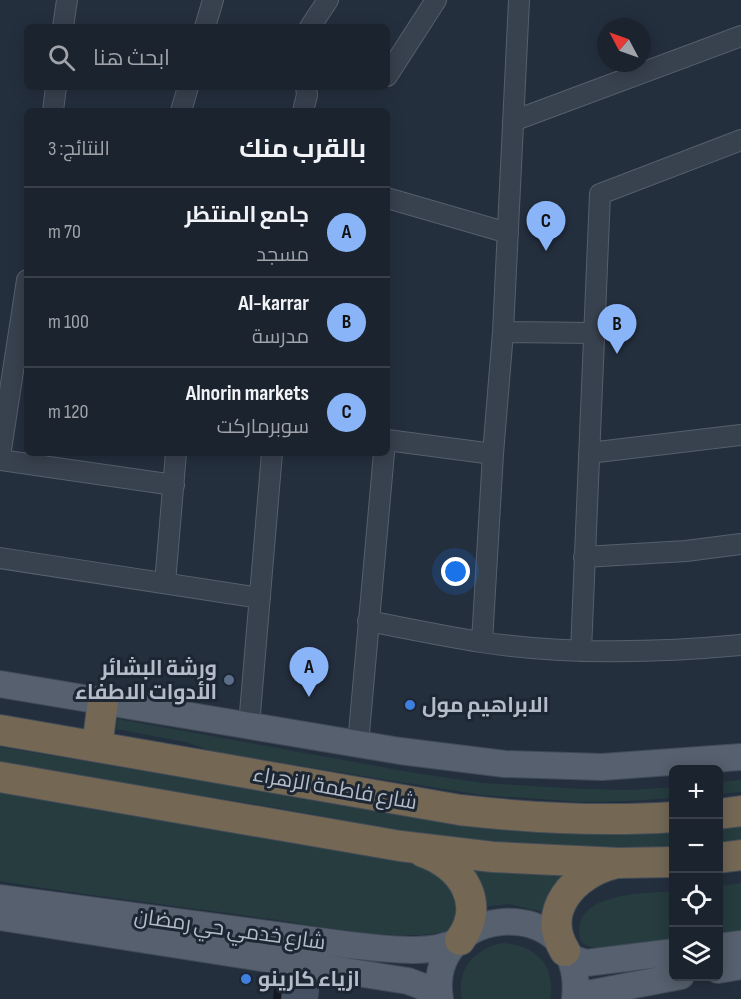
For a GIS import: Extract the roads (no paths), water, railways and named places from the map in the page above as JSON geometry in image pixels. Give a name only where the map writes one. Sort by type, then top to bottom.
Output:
[{"type":"highway","points":[[97,747],[103,701]]},
{"type":"highway","name":"شارع فاطمة الزهراء","points":[[0,730],[460,810],[508,816],[563,818],[669,817]]},
{"type":"highway","points":[[0,777],[400,846],[493,857],[619,863],[669,862]]},
{"type":"highway","points":[[723,813],[741,811]]},
{"type":"highway","points":[[400,846],[442,860],[463,882],[472,909],[471,921],[460,940]]},
{"type":"highway","points":[[723,857],[741,855]]},
{"type":"highway","points":[[565,951],[556,925],[558,911],[565,897],[584,877],[601,868],[619,863]]},
{"type":"main road","points":[[0,684],[358,744],[505,764],[642,765],[741,757]]},
{"type":"main road","name":"شارع خدمي حي رمضان","points":[[0,898],[358,946],[404,949],[436,948],[445,947],[460,940]]},
{"type":"main road","name":"شارع خدمي حي رمضان","points":[[0,917],[408,981],[424,987],[438,999]]},
{"type":"main road","points":[[438,999],[441,972],[448,955],[460,940],[476,928],[495,921],[515,921],[535,925],[552,936],[565,951],[580,962],[669,953]]},
{"type":"main road","points":[[723,946],[741,944]]},
{"type":"main road","points":[[565,951],[573,968],[577,999],[587,994],[669,978]]},
{"type":"main road","points":[[723,969],[741,966]]},
{"type":"main road","points":[[664,999],[673,987],[682,981]]},
{"type":"street","points":[[63,24],[67,0]]},
{"type":"street","points":[[206,24],[213,0]]},
{"type":"street","points":[[312,24],[328,0]]},
{"type":"street","points":[[390,71],[436,0]]},
{"type":"street","points":[[482,642],[503,332],[521,1]]},
{"type":"street","points":[[513,121],[741,36]]},
{"type":"street","points":[[53,108],[56,90]]},
{"type":"street","points":[[182,108],[187,90]]},
{"type":"street","points":[[304,108],[306,90]]},
{"type":"street","points":[[580,651],[600,194],[740,143]]},
{"type":"street","points":[[390,199],[508,232]]},
{"type":"street","points":[[24,300],[0,458],[174,484]]},
{"type":"street","points":[[503,332],[594,333]]},
{"type":"street","points":[[589,453],[741,435]]},
{"type":"street","points":[[390,440],[493,454]]},
{"type":"street","points":[[165,583],[176,456]]},
{"type":"street","points":[[249,725],[272,456]]},
{"type":"street","points":[[358,744],[384,456]]},
{"type":"street","points":[[584,556],[686,551],[741,544]]},
{"type":"street","points":[[0,558],[260,598]]},
{"type":"street","points":[[368,621],[482,642],[580,651],[687,650],[741,645]]},
{"type":"place","name":"Alnorin markets","points":[[546,251]]},
{"type":"place","name":"Al-karrar","points":[[617,354]]},
{"type":"place","name":"ورشة البشائر الأدوات الاطفاء","points":[[229,680]]},
{"type":"place","name":"جامع المنتظر","points":[[309,697]]},
{"type":"place","name":"الابراهيم مول","points":[[410,705]]},
{"type":"place","name":"ازياء كارينو","points":[[246,979]]}]
